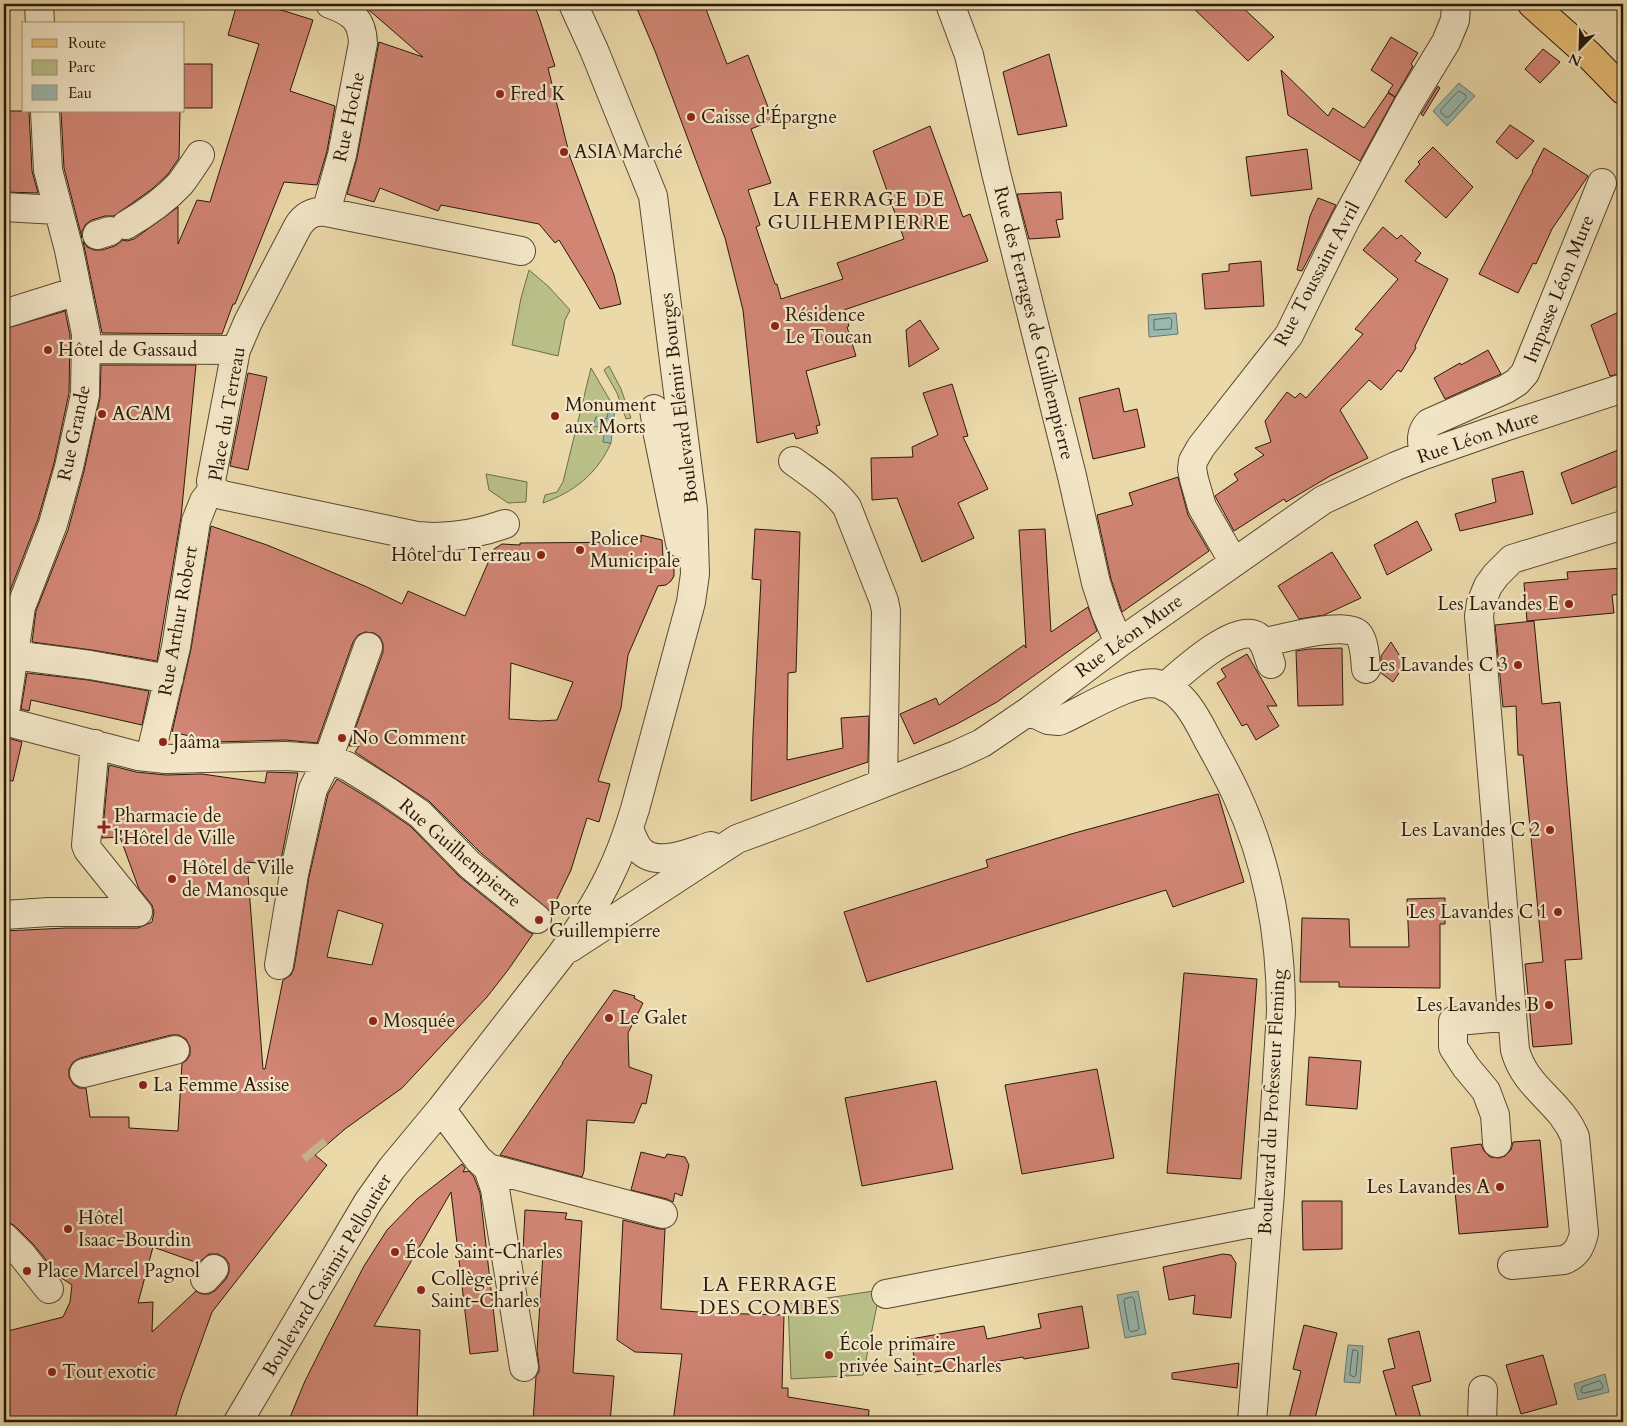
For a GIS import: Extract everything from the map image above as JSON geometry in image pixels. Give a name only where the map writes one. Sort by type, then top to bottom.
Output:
[{"type":"main road","points":[[1532,4],[1589,55],[1623,90]]},
{"type":"street","points":[[39,4],[40,22]]},
{"type":"street","name":"Boulevard Elémir Bourges","points":[[566,948],[609,877],[629,830],[691,602],[695,574],[693,510],[653,196],[598,60],[573,4]]},
{"type":"street","name":"Rue des Ferrages de Guilhempierre","points":[[950,4],[969,55],[996,173],[1072,476],[1096,583],[1106,613],[1119,642]]},
{"type":"street","name":"Rue Toussaint Avril","points":[[1233,562],[1202,507],[1194,479],[1193,461],[1201,448],[1290,335],[1345,221],[1409,103],[1446,42],[1455,20],[1456,4]]},
{"type":"street","name":"Rue Hoche","points":[[326,212],[342,155],[362,51],[362,36],[345,10]]},
{"type":"street","name":"Rue Grande","points":[[4,721],[21,608],[48,539],[69,467],[85,394],[86,334],[77,291],[95,235],[57,210],[48,170],[45,112]]},
{"type":"street","points":[[95,235],[149,210],[185,178],[200,155]]},
{"type":"street","name":"Impasse Léon Mure","points":[[1424,455],[1421,436],[1429,423],[1506,390],[1525,373],[1602,182]]},
{"type":"street","points":[[4,207],[57,210]]},
{"type":"street","points":[[326,212],[521,251]]},
{"type":"street","name":"Place du Terreau","points":[[326,212],[313,213],[301,222],[248,322],[236,350],[211,481],[213,489],[222,494],[417,536],[435,537],[477,533],[505,524]]},
{"type":"street","points":[[4,314],[77,291]]},
{"type":"street","points":[[86,349],[236,350]]},
{"type":"street","name":"Rue Léon Mure","points":[[610,921],[737,839],[956,755],[982,743],[1030,711],[1119,642],[1323,500],[1424,455],[1623,388]]},
{"type":"street","points":[[654,409],[681,545],[695,574]]},
{"type":"street","points":[[793,461],[831,490],[847,507],[884,601],[886,611],[886,659],[883,783]]},
{"type":"street","name":"Rue Arthur Robert","points":[[150,757],[176,647],[196,521],[204,502],[213,489]]},
{"type":"street","points":[[1512,1265],[1571,1258],[1580,1248],[1584,1233],[1575,1137],[1570,1124],[1563,1114],[1537,1090],[1522,1069],[1515,1050],[1480,626],[1481,603],[1488,586],[1506,564],[1512,560],[1623,524]]},
{"type":"street","points":[[1030,711],[1048,720],[1059,721],[1134,686],[1148,683],[1159,684],[1165,687],[1183,671],[1231,638],[1239,635],[1252,634],[1257,636],[1267,653],[1322,631],[1354,630],[1359,634],[1362,641],[1366,669]]},
{"type":"street","points":[[279,965],[294,874],[310,798],[328,759],[368,647]]},
{"type":"street","points":[[13,655],[90,665],[169,679]]},
{"type":"street","name":"Boulevard du Professeur Fleming","points":[[1165,687],[1186,703],[1228,776],[1245,816],[1262,865],[1277,939],[1281,982],[1281,1011],[1252,1422]]},
{"type":"street","name":"Rue Guilhempierre","points":[[4,721],[138,756],[166,758],[286,756],[328,759],[354,770],[420,814],[470,865],[539,921],[566,948]]},
{"type":"street","points":[[4,915],[49,912],[138,912],[86,845],[95,744]]},
{"type":"street","points":[[629,830],[640,850],[648,856],[655,858],[666,858],[737,839]]},
{"type":"street","points":[[566,948],[610,921],[609,877]]},
{"type":"street","name":"Boulevard Casimir Pelloutier","points":[[238,1422],[368,1202],[392,1168],[441,1109],[566,948]]},
{"type":"street","points":[[1498,1143],[1495,1115],[1486,1092],[1453,1047],[1461,1020],[1512,1016]]},
{"type":"street","points":[[84,1073],[175,1050]]},
{"type":"street","points":[[441,1109],[478,1158],[488,1168],[495,1189],[524,1367]]},
{"type":"street","points":[[488,1168],[663,1214]]},
{"type":"street","points":[[886,1294],[1267,1220]]},
{"type":"street","points":[[4,1237],[22,1255],[48,1289]]},
{"type":"street","points":[[1482,1422],[1483,1390]]},
{"type":"green space","points":[[529,270],[548,286],[570,310],[565,320],[558,356],[512,345],[521,298]]},
{"type":"green space","points":[[609,366],[621,389],[631,418],[626,419],[617,393],[604,370]]},
{"type":"green space","points":[[591,368],[615,409],[609,407],[607,419],[593,425],[606,428],[603,442],[611,443],[599,464],[583,481],[565,493],[543,503],[545,495],[557,492],[563,482]]},
{"type":"green space","points":[[486,474],[527,482],[526,502],[508,503],[489,490]]},
{"type":"green space","points":[[880,1290],[863,1375],[791,1379],[788,1304]]},
{"type":"water","points":[[1459,83],[1475,96],[1447,126],[1433,111]]},
{"type":"water","points":[[1176,313],[1178,334],[1149,337],[1148,315]]},
{"type":"water","points":[[609,407],[615,409],[611,443],[603,442],[605,428],[593,426],[596,417],[607,419]]},
{"type":"water","points":[[1138,1291],[1146,1334],[1125,1338],[1117,1295]]},
{"type":"water","points":[[1348,1345],[1363,1346],[1360,1383],[1344,1382]]},
{"type":"water","points":[[1605,1374],[1609,1392],[1578,1400],[1574,1384]]},
{"type":"building","points":[[237,4],[276,4],[275,8],[313,20],[290,91],[335,106],[327,151],[317,185],[284,182],[222,334],[102,333],[83,241],[87,247],[94,250],[115,246],[123,240],[134,239],[178,207],[178,244],[197,200],[210,202],[259,44],[228,35]]},
{"type":"building","points":[[362,4],[533,4],[555,66],[548,68],[570,157],[614,275],[621,304],[600,309],[559,240],[555,243],[539,224],[441,205],[438,211],[380,188],[374,202],[347,194],[357,158],[379,42],[423,57]]},
{"type":"building","points":[[635,4],[704,4],[727,64],[748,55],[773,120],[751,129],[771,183],[748,190],[760,225],[756,227],[781,299],[843,279],[837,263],[904,239],[873,151],[930,126],[963,217],[970,214],[988,261],[844,310],[856,356],[806,371],[820,425],[816,426],[818,433],[796,439],[794,433],[757,443],[743,310],[725,238],[655,51]]},
{"type":"building","points":[[1189,4],[1239,4],[1274,37],[1248,61]]},
{"type":"building","points":[[1391,37],[1418,53],[1411,64],[1413,66],[1395,97],[1388,92],[1393,85],[1371,70]]},
{"type":"building","points":[[1543,49],[1560,62],[1540,83],[1525,69]]},
{"type":"building","points":[[1049,54],[1067,126],[1018,135],[1003,72]]},
{"type":"building","points":[[185,64],[212,64],[212,108],[185,108]]},
{"type":"building","points":[[1281,70],[1328,116],[1333,108],[1364,128],[1388,93],[1395,97],[1360,161],[1288,115]]},
{"type":"building","points":[[1438,86],[1440,88],[1423,116],[1421,114]]},
{"type":"building","points":[[4,111],[29,112],[32,171],[38,193],[4,192]]},
{"type":"building","points":[[61,112],[180,112],[179,158],[168,174],[152,189],[114,216],[105,216],[86,224],[82,231],[82,238],[64,168]]},
{"type":"building","points":[[1510,125],[1534,141],[1517,159],[1496,142]]},
{"type":"building","points":[[1433,147],[1473,187],[1446,218],[1405,181],[1420,164],[1418,162]]},
{"type":"building","points":[[1544,148],[1588,176],[1552,229],[1536,264],[1533,263],[1518,293],[1479,274]]},
{"type":"building","points":[[1307,149],[1312,189],[1251,196],[1246,157]]},
{"type":"building","points":[[1061,192],[1063,219],[1056,220],[1060,237],[1029,239],[1017,194]]},
{"type":"building","points":[[1318,198],[1336,205],[1302,271],[1297,270],[1310,216]]},
{"type":"building","points":[[1383,227],[1397,239],[1401,235],[1421,253],[1415,261],[1448,279],[1415,346],[1416,348],[1401,372],[1398,370],[1381,390],[1369,380],[1340,410],[1368,458],[1330,476],[1286,502],[1284,499],[1234,531],[1215,496],[1238,480],[1234,474],[1264,455],[1255,448],[1271,442],[1265,421],[1287,392],[1295,398],[1300,393],[1306,398],[1363,334],[1355,329],[1398,279],[1363,250]]},
{"type":"building","points":[[1261,261],[1264,306],[1205,309],[1202,274],[1229,271],[1229,264]]},
{"type":"building","points":[[1623,310],[1623,373],[1610,376],[1591,325]]},
{"type":"building","points":[[65,311],[70,335],[69,393],[54,463],[38,519],[6,601],[4,617],[4,329]]},
{"type":"building","points":[[920,320],[939,349],[909,367],[906,330]]},
{"type":"building","points":[[1488,350],[1501,374],[1445,399],[1434,378]]},
{"type":"building","points":[[101,365],[196,365],[181,517],[157,661],[32,642],[36,611],[68,530],[84,471],[100,398]]},
{"type":"building","points":[[248,373],[267,377],[248,470],[230,466]]},
{"type":"building","points":[[952,384],[968,436],[963,437],[988,489],[958,503],[974,538],[922,562],[897,498],[872,500],[871,458],[913,457],[912,447],[938,435],[923,393]]},
{"type":"building","points":[[1119,388],[1124,412],[1137,409],[1145,447],[1093,459],[1079,398]]},
{"type":"building","points":[[1623,448],[1623,484],[1572,504],[1561,473]]},
{"type":"building","points":[[1523,471],[1533,514],[1460,531],[1455,514],[1496,502],[1492,479]]},
{"type":"building","points":[[1178,477],[1188,515],[1209,551],[1122,612],[1111,579],[1097,515],[1133,505],[1129,493]]},
{"type":"building","points":[[1417,521],[1432,550],[1387,575],[1374,545]]},
{"type":"building","points":[[211,526],[267,545],[367,587],[402,604],[408,591],[465,616],[494,549],[502,544],[641,542],[641,535],[662,540],[663,557],[674,569],[674,576],[671,581],[666,585],[658,586],[628,655],[621,708],[598,781],[610,784],[599,822],[587,818],[571,870],[550,911],[481,853],[429,801],[355,752],[359,746],[349,746],[383,652],[383,644],[380,637],[374,633],[365,632],[358,635],[353,642],[317,743],[286,740],[216,742],[172,732],[191,649]],"holes":[[[511,663],[573,682],[557,720],[509,719]]]},
{"type":"building","points":[[755,529],[800,532],[796,672],[788,673],[787,760],[843,748],[841,718],[869,716],[868,762],[751,801],[761,580],[752,579]]},
{"type":"building","points":[[1045,529],[1051,632],[1088,607],[1097,631],[997,702],[957,724],[914,744],[900,714],[936,698],[939,705],[1024,645],[1026,648],[1019,530]]},
{"type":"building","points":[[1332,552],[1361,598],[1324,615],[1299,619],[1278,586]]},
{"type":"building","name":"Les Lavandes E","points":[[1623,568],[1623,594],[1612,595],[1614,613],[1527,621],[1524,583],[1568,579],[1567,572]]},
{"type":"building","points":[[1534,621],[1542,704],[1560,702],[1582,959],[1565,960],[1572,1044],[1533,1047],[1525,964],[1543,962],[1523,755],[1518,755],[1516,706],[1503,707],[1495,625]]},
{"type":"building","points":[[1391,642],[1405,664],[1393,682],[1381,673],[1381,656]]},
{"type":"building","points":[[1342,648],[1343,705],[1298,706],[1296,651]]},
{"type":"building","points":[[1247,654],[1277,706],[1267,706],[1279,726],[1256,740],[1247,724],[1242,726],[1217,683],[1226,677],[1221,669]]},
{"type":"building","points":[[27,673],[88,680],[149,691],[142,725],[31,700],[29,711],[21,709]]},
{"type":"building","points":[[4,737],[22,742],[13,781],[4,780]]},
{"type":"building","points":[[109,765],[136,772],[166,775],[202,774],[265,783],[267,772],[298,773],[280,865],[247,862],[263,1069],[265,1069],[283,980],[291,975],[294,968],[309,877],[328,794],[337,779],[410,826],[460,877],[533,934],[487,997],[402,1088],[345,1129],[315,1155],[327,1165],[212,1312],[174,1422],[4,1422],[4,1332],[63,1317],[70,1302],[72,1285],[60,1277],[34,1245],[15,1226],[4,1222],[4,931],[66,928],[138,928],[152,922],[154,912],[152,905],[139,889],[120,837],[102,838]],"holes":[[[338,910],[383,924],[372,965],[327,957]],[[171,1035],[179,1035],[186,1039],[190,1047],[190,1055],[182,1063],[178,1131],[129,1128],[129,1117],[90,1117],[86,1088],[79,1088],[73,1084],[69,1077],[69,1069],[73,1062],[80,1058]],[[153,1247],[198,1263],[209,1254],[218,1254],[225,1258],[229,1264],[229,1272],[226,1279],[216,1290],[209,1294],[202,1294],[196,1291],[152,1332],[153,1302],[138,1303]]]},
{"type":"building","points":[[1218,794],[1244,882],[1173,907],[1166,890],[867,982],[844,912],[988,867],[986,860],[1071,834]]},
{"type":"building","points":[[1445,898],[1445,924],[1440,924],[1440,988],[1339,987],[1339,982],[1300,982],[1302,918],[1349,919],[1350,947],[1409,947],[1407,899]]},
{"type":"building","points":[[1184,973],[1257,979],[1241,1179],[1167,1173]]},
{"type":"building","points":[[614,990],[635,996],[634,998],[643,1003],[628,1033],[629,1067],[652,1075],[646,1104],[642,1103],[634,1123],[587,1120],[582,1177],[500,1155],[562,1063]]},
{"type":"building","points":[[1309,1057],[1361,1061],[1357,1109],[1306,1105]]},
{"type":"building","points":[[1097,1069],[1114,1158],[1022,1174],[1005,1085]]},
{"type":"building","points":[[936,1081],[953,1169],[862,1186],[845,1098]]},
{"type":"building","name":"Les Lavandes A","points":[[1540,1140],[1548,1227],[1459,1234],[1451,1148],[1481,1144],[1484,1151],[1490,1157],[1499,1158],[1505,1156],[1511,1150],[1513,1142]]},
{"type":"building","points":[[641,1152],[665,1158],[667,1154],[685,1157],[689,1165],[682,1196],[675,1193],[673,1202],[631,1190]]},
{"type":"building","points":[[462,1164],[465,1168],[463,1172],[469,1171],[474,1177],[480,1193],[498,1351],[470,1354],[451,1192],[374,1326],[420,1330],[417,1422],[288,1422],[305,1381],[326,1339],[364,1266],[387,1230],[417,1199]]},
{"type":"building","points":[[1302,1201],[1342,1201],[1342,1249],[1303,1250]]},
{"type":"building","points":[[525,1210],[567,1213],[565,1219],[582,1221],[573,1373],[614,1376],[610,1422],[533,1422],[536,1376],[539,1372],[537,1351],[543,1253],[523,1251]]},
{"type":"building","points":[[623,1220],[665,1229],[661,1309],[711,1313],[784,1315],[782,1388],[788,1388],[788,1397],[869,1410],[868,1422],[673,1422],[682,1354],[635,1352],[617,1340]]},
{"type":"building","points":[[1223,1254],[1231,1255],[1236,1263],[1231,1318],[1193,1314],[1195,1295],[1169,1300],[1163,1267]]},
{"type":"building","points":[[1082,1306],[1089,1348],[917,1375],[911,1339],[984,1326],[987,1339],[1041,1328],[1038,1314]]},
{"type":"building","points":[[1304,1325],[1337,1333],[1314,1422],[1288,1422],[1301,1371],[1293,1369]]},
{"type":"building","points":[[1419,1331],[1431,1381],[1412,1386],[1422,1422],[1398,1422],[1383,1371],[1395,1368],[1388,1339]]},
{"type":"building","points":[[1543,1355],[1557,1404],[1521,1414],[1506,1365]]},
{"type":"building","points":[[1239,1363],[1237,1388],[1172,1379],[1172,1373]]},
{"type":"tunnel","points":[[312,1147],[317,1153]]},
{"type":"place","name":"Fred K","points":[[500,94]]},
{"type":"place","name":"Caisse d'Épargne","points":[[691,117]]},
{"type":"place","name":"ASIA Marché","points":[[564,152]]},
{"type":"place","name":"Résidence Le Toucan","points":[[775,326]]},
{"type":"place","name":"Hôtel de Gassaud","points":[[48,350]]},
{"type":"place","name":"ACAM","points":[[102,414]]},
{"type":"place","name":"Monument aux Morts","points":[[555,416]]},
{"type":"place","name":"Police Municipale","points":[[580,550]]},
{"type":"place","name":"Hôtel du Terreau","points":[[541,555]]},
{"type":"place","name":"Les Lavandes E","points":[[1569,604]]},
{"type":"place","name":"Les Lavandes C 3","points":[[1518,665]]},
{"type":"place","name":"No Comment","points":[[342,738]]},
{"type":"place","name":"Jaâma","points":[[163,742]]},
{"type":"place","name":"Pharmacie de l'Hôtel de Ville","points":[[104,827]]},
{"type":"place","name":"Les Lavandes C 2","points":[[1550,830]]},
{"type":"place","name":"Hôtel de Ville de Manosque","points":[[172,879]]},
{"type":"place","name":"Les Lavandes C 1","points":[[1558,912]]},
{"type":"place","name":"Porte Guillempierre","points":[[539,920]]},
{"type":"place","name":"Les Lavandes B","points":[[1549,1005]]},
{"type":"place","name":"Le Galet","points":[[609,1018]]},
{"type":"place","name":"Mosquée","points":[[373,1021]]},
{"type":"place","name":"La Femme Assise","points":[[143,1085]]},
{"type":"place","name":"Les Lavandes A","points":[[1500,1187]]},
{"type":"place","name":"Hôtel Isaac-Bourdin","points":[[68,1229]]},
{"type":"place","name":"École Saint-Charles","points":[[395,1252]]},
{"type":"place","name":"Place Marcel Pagnol","points":[[27,1271]]},
{"type":"place","name":"Collège privé Saint-Charles","points":[[421,1290]]},
{"type":"place","name":"École primaire privée Saint-Charles","points":[[829,1355]]},
{"type":"place","name":"Tout exotic","points":[[52,1372]]},
{"type":"district","name":"LA FERRAGE DE GUILHEMPIERRE","points":[[859,210]]},
{"type":"district","name":"LA FERRAGE DES COMBES","points":[[770,1296]]}]
